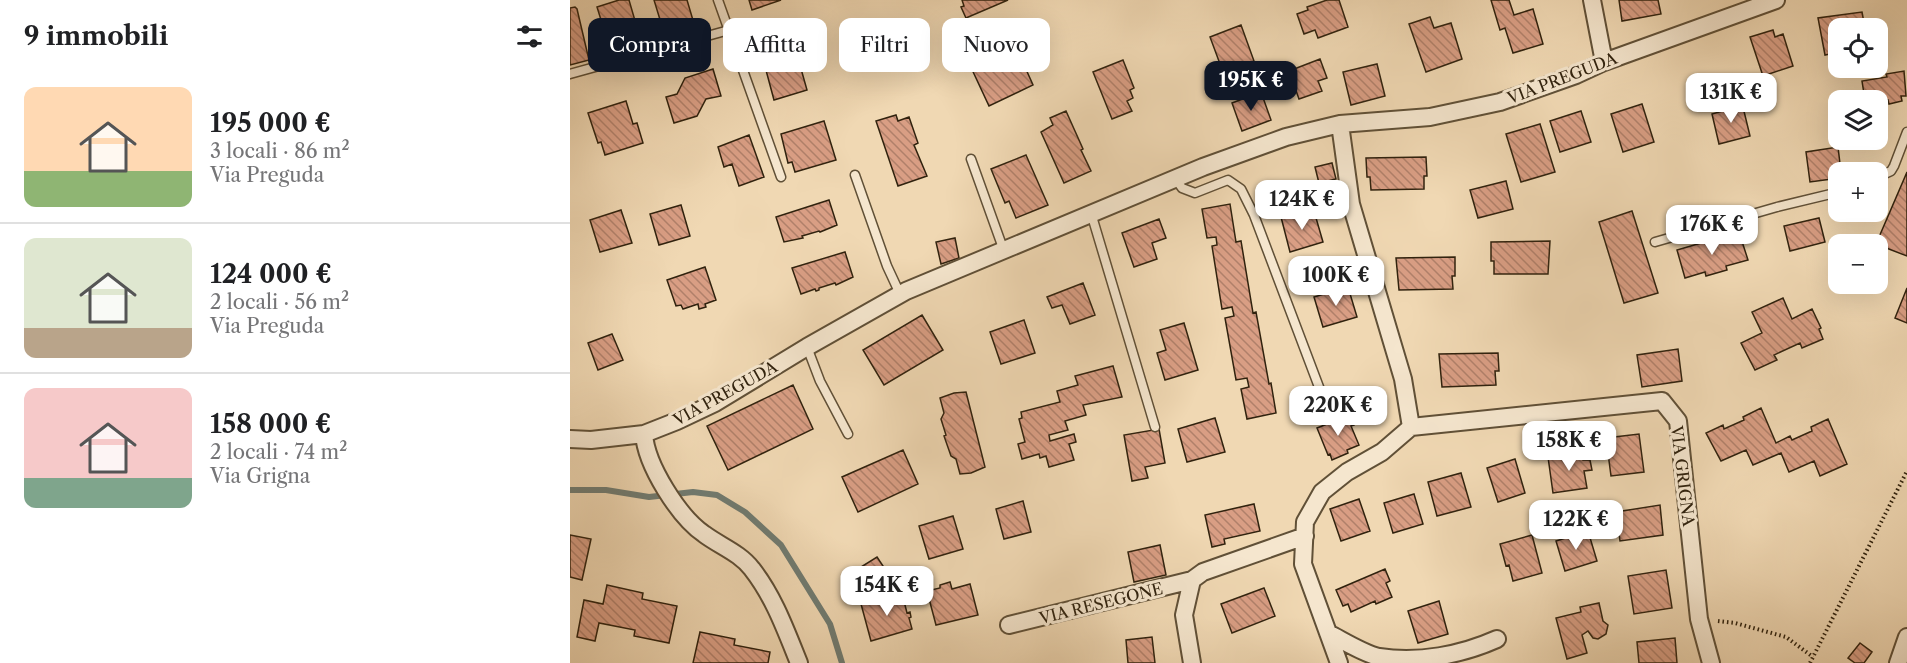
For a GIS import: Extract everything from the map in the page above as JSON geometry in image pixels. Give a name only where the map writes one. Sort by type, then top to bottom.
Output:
[{"type":"street","points":[[1592,0],[1605,62]]},
{"type":"street","name":"VIA PREGUDA","points":[[570,439],[591,440],[644,434],[715,403],[900,294],[1175,178],[1286,136],[1340,124],[1430,117],[1500,102],[1776,0]]},
{"type":"street","points":[[1339,663],[1304,564],[1305,522],[1322,492],[1347,472],[1382,452],[1411,427],[1403,379],[1351,204],[1340,124]]},
{"type":"street","name":"VIA GRIGNA","points":[[1411,427],[1662,401],[1678,421],[1699,619],[1711,663]]},
{"type":"street","points":[[644,434],[645,445],[660,480],[678,509],[702,533],[733,552],[751,567],[779,615],[800,663]]},
{"type":"street","name":"VIA RESEGONE","points":[[1009,625],[1192,580],[1203,572],[1305,536]]},
{"type":"street","points":[[1192,580],[1184,615],[1192,663]]},
{"type":"street","points":[[1328,633],[1377,657],[1418,659],[1469,651],[1497,639]]},
{"type":"street","points":[[1898,663],[1907,637]]},
{"type":"lane","points":[[718,0],[725,18]]},
{"type":"lane","points":[[570,74],[723,32]]},
{"type":"lane","points":[[744,72],[781,177]]},
{"type":"lane","points":[[1888,172],[1894,166],[1907,132]]},
{"type":"lane","points":[[971,159],[1004,251]]},
{"type":"lane","points":[[855,175],[887,266],[900,294]]},
{"type":"lane","points":[[1175,178],[1182,188],[1195,193],[1228,180],[1241,189],[1254,215],[1323,395]]},
{"type":"lane","points":[[1655,242],[1828,195]]},
{"type":"lane","points":[[1091,213],[1155,427]]},
{"type":"lane","points":[[807,347],[820,381],[848,434]]},
{"type":"path","points":[[1810,663],[1907,471]]},
{"type":"path","points":[[1699,619],[1735,623],[1786,637],[1813,657]]},
{"type":"building","points":[[619,0],[629,0],[634,18],[600,18],[597,7]]},
{"type":"building","points":[[654,0],[687,0],[692,18],[660,18]]},
{"type":"building","points":[[749,0],[781,0],[752,10]]},
{"type":"building","points":[[962,0],[1008,0],[966,18],[961,7],[964,6]]},
{"type":"building","points":[[1327,0],[1339,0],[1348,27],[1318,38],[1315,30],[1304,34],[1297,14],[1308,10],[1307,7]]},
{"type":"building","points":[[1491,0],[1509,0],[1514,15],[1533,9],[1543,44],[1513,53],[1505,28],[1500,30]]},
{"type":"building","points":[[1619,0],[1658,0],[1661,14],[1622,21]]},
{"type":"building","points":[[570,8],[577,9],[588,60],[570,65]]},
{"type":"building","points":[[1862,12],[1863,18],[1828,18],[1828,54],[1825,55],[1818,18]]},
{"type":"building","points":[[1430,17],[1434,28],[1451,23],[1462,59],[1426,72],[1409,24]]},
{"type":"building","points":[[1241,25],[1254,61],[1223,72],[1210,37]]},
{"type":"building","points":[[1773,30],[1775,37],[1783,34],[1793,66],[1763,76],[1750,37]]},
{"type":"building","points":[[1320,59],[1327,78],[1318,81],[1322,91],[1299,99],[1289,71]]},
{"type":"building","points":[[1123,60],[1134,88],[1130,90],[1133,98],[1127,101],[1132,111],[1112,119],[1093,72]]},
{"type":"building","points":[[1377,64],[1385,96],[1351,105],[1343,72]]},
{"type":"building","points":[[713,69],[721,96],[706,99],[697,116],[674,123],[666,97],[677,94],[685,78],[711,72]]},
{"type":"building","points":[[1904,71],[1906,96],[1901,96],[1902,101],[1889,104],[1888,90],[1863,90],[1862,81],[1888,78],[1888,74]]},
{"type":"building","points":[[766,72],[802,72],[807,90],[774,100]]},
{"type":"building","points":[[973,72],[1027,72],[1033,85],[989,106]]},
{"type":"building","points":[[1261,92],[1271,120],[1242,131],[1232,103]]},
{"type":"building","points":[[626,101],[633,124],[637,123],[643,143],[605,155],[601,142],[598,143],[588,113]]},
{"type":"building","points":[[1742,103],[1750,136],[1719,144],[1712,114]]},
{"type":"building","points":[[1642,104],[1654,142],[1623,152],[1611,114]]},
{"type":"building","points":[[1066,111],[1091,171],[1064,183],[1041,132],[1053,125],[1050,118]]},
{"type":"building","points":[[1581,111],[1591,142],[1560,152],[1550,121]]},
{"type":"building","points":[[896,115],[898,121],[909,117],[918,143],[914,145],[927,176],[898,186],[876,121]]},
{"type":"building","points":[[824,121],[836,160],[795,172],[792,162],[788,163],[781,134]]},
{"type":"building","points":[[1540,124],[1555,172],[1521,182],[1506,134]]},
{"type":"building","points":[[749,135],[764,177],[739,186],[732,164],[724,167],[718,147]]},
{"type":"building","points":[[1828,149],[1838,150],[1840,162],[1828,162],[1828,180],[1810,182],[1806,152]]},
{"type":"building","points":[[1026,155],[1048,205],[1016,218],[1009,201],[1005,203],[991,169]]},
{"type":"building","points":[[1426,157],[1427,176],[1424,176],[1424,189],[1371,190],[1370,177],[1367,177],[1366,158]]},
{"type":"building","points":[[1332,163],[1336,179],[1319,183],[1315,167]]},
{"type":"building","points":[[1907,172],[1907,256],[1888,249],[1888,234],[1880,234],[1885,222],[1888,222],[1888,216]]},
{"type":"building","points":[[1506,181],[1513,209],[1478,218],[1470,190]]},
{"type":"building","points":[[829,200],[837,225],[802,236],[803,238],[784,242],[776,217]]},
{"type":"building","points":[[1230,204],[1236,242],[1241,241],[1253,313],[1256,312],[1276,413],[1247,419],[1241,389],[1249,387],[1247,378],[1236,380],[1225,318],[1234,316],[1232,307],[1222,309],[1212,246],[1217,245],[1216,237],[1207,238],[1202,209]]},
{"type":"building","points":[[681,205],[690,236],[659,245],[650,214]]},
{"type":"building","points":[[621,210],[632,243],[600,252],[590,220]]},
{"type":"building","points":[[1314,211],[1323,242],[1290,252],[1281,217]]},
{"type":"building","points":[[1632,211],[1658,293],[1624,303],[1599,222]]},
{"type":"building","points":[[1819,218],[1825,242],[1790,251],[1784,226]]},
{"type":"building","points":[[1159,219],[1166,238],[1152,243],[1157,259],[1134,267],[1122,233]]},
{"type":"building","points":[[1739,232],[1748,260],[1726,266],[1727,270],[1706,276],[1705,272],[1685,278],[1677,250]]},
{"type":"building","points":[[955,238],[959,258],[941,264],[936,242]]},
{"type":"building","points":[[1550,241],[1548,274],[1494,274],[1491,242]]},
{"type":"building","points":[[845,252],[853,277],[836,285],[835,283],[801,294],[792,268]]},
{"type":"building","points":[[1455,257],[1455,276],[1452,276],[1453,289],[1399,290],[1396,258]]},
{"type":"building","points":[[705,267],[716,300],[699,309],[698,304],[683,309],[681,305],[676,306],[667,280]]},
{"type":"building","points":[[1083,283],[1095,315],[1070,324],[1062,305],[1052,308],[1047,297]]},
{"type":"building","points":[[1348,287],[1357,317],[1323,327],[1314,297]]},
{"type":"building","points":[[1907,288],[1907,323],[1895,318]]},
{"type":"building","points":[[1783,298],[1792,319],[1812,309],[1821,328],[1819,329],[1823,339],[1802,348],[1800,343],[1774,355],[1777,360],[1755,370],[1741,343],[1762,333],[1752,312]]},
{"type":"building","points":[[922,315],[943,350],[884,385],[863,350]]},
{"type":"building","points":[[1024,320],[1035,353],[1001,364],[990,332]]},
{"type":"building","points":[[1184,323],[1198,370],[1165,380],[1157,353],[1166,350],[1160,330]]},
{"type":"building","points":[[612,334],[623,360],[598,370],[588,343]]},
{"type":"building","points":[[1678,349],[1682,381],[1642,387],[1637,355]]},
{"type":"building","points":[[1498,353],[1499,371],[1495,371],[1496,385],[1442,387],[1439,354]]},
{"type":"building","points":[[1113,366],[1122,397],[1083,405],[1086,415],[1065,421],[1068,430],[1049,435],[1050,441],[1074,434],[1076,442],[1069,444],[1074,460],[1049,467],[1046,456],[1040,458],[1039,454],[1022,459],[1018,444],[1025,442],[1019,419],[1022,418],[1021,412],[1060,402],[1057,391],[1078,385],[1075,376]]},
{"type":"building","points":[[793,385],[813,429],[728,470],[707,426]]},
{"type":"building","points":[[966,392],[985,467],[971,473],[960,474],[956,459],[951,456],[944,436],[946,435],[941,419],[944,413],[940,398]]},
{"type":"building","points":[[1761,408],[1776,443],[1790,436],[1792,440],[1812,431],[1811,427],[1828,419],[1847,464],[1820,476],[1814,461],[1789,472],[1781,453],[1753,465],[1746,450],[1721,461],[1706,433],[1723,425],[1724,429],[1744,420],[1743,417]]},
{"type":"building","points":[[1350,415],[1354,425],[1351,426],[1359,445],[1332,460],[1317,428]]},
{"type":"building","points":[[1215,418],[1225,452],[1187,462],[1178,429]]},
{"type":"building","points":[[1159,429],[1165,463],[1145,467],[1148,478],[1132,481],[1124,435]]},
{"type":"building","points":[[1639,434],[1644,472],[1611,476],[1606,438]]},
{"type":"building","points":[[903,450],[918,484],[858,512],[842,477]]},
{"type":"building","points":[[1582,453],[1583,460],[1590,460],[1592,470],[1584,471],[1587,488],[1553,493],[1548,457]]},
{"type":"building","points":[[1515,459],[1525,493],[1498,502],[1487,468]]},
{"type":"building","points":[[1461,473],[1471,507],[1437,516],[1428,482]]},
{"type":"building","points":[[1414,494],[1423,524],[1393,533],[1384,503]]},
{"type":"building","points":[[1359,499],[1370,531],[1341,541],[1330,509]]},
{"type":"building","points":[[1023,501],[1031,532],[1004,539],[996,509]]},
{"type":"building","points":[[1254,504],[1260,531],[1224,539],[1225,544],[1212,547],[1205,515]]},
{"type":"building","points":[[1660,505],[1663,535],[1620,541],[1616,512]]},
{"type":"building","points":[[953,516],[963,549],[929,559],[919,526]]},
{"type":"building","points":[[1588,531],[1597,561],[1565,571],[1556,541]]},
{"type":"building","points":[[570,535],[591,539],[582,580],[570,577]]},
{"type":"building","points":[[1532,535],[1542,573],[1513,581],[1500,544]]},
{"type":"building","points":[[1160,545],[1166,575],[1134,582],[1128,552]]},
{"type":"building","points":[[877,557],[885,569],[869,579],[861,567]]},
{"type":"building","points":[[1385,569],[1390,581],[1386,583],[1392,597],[1376,604],[1375,601],[1351,612],[1348,604],[1343,606],[1336,590]]},
{"type":"building","points":[[1666,570],[1672,608],[1634,614],[1628,576]]},
{"type":"building","points":[[950,582],[952,589],[970,584],[978,615],[936,625],[927,591],[940,588],[940,585]]},
{"type":"building","points":[[607,585],[643,593],[642,599],[677,606],[669,643],[634,636],[635,630],[599,623],[595,641],[577,637],[584,600],[603,604]]},
{"type":"building","points":[[1264,588],[1275,616],[1232,633],[1221,604]]},
{"type":"building","points":[[902,593],[907,613],[910,612],[912,629],[871,641],[861,604]]},
{"type":"building","points":[[1439,601],[1448,634],[1418,643],[1408,611]]},
{"type":"building","points":[[1599,603],[1603,621],[1608,625],[1606,634],[1598,639],[1593,638],[1588,631],[1582,635],[1587,653],[1567,659],[1556,618],[1581,612],[1580,607]]},
{"type":"building","points":[[700,632],[735,639],[734,645],[770,652],[768,663],[693,663]]},
{"type":"building","points":[[1152,637],[1155,663],[1128,663],[1126,640]]},
{"type":"building","points":[[1675,638],[1677,663],[1639,663],[1637,642]]},
{"type":"building","points":[[1860,643],[1872,652],[1864,663],[1855,663],[1848,658]]},
{"type":"waterway","points":[[570,490],[606,490],[649,497],[693,492],[717,495],[745,512],[781,545],[830,624],[842,663]]}]
